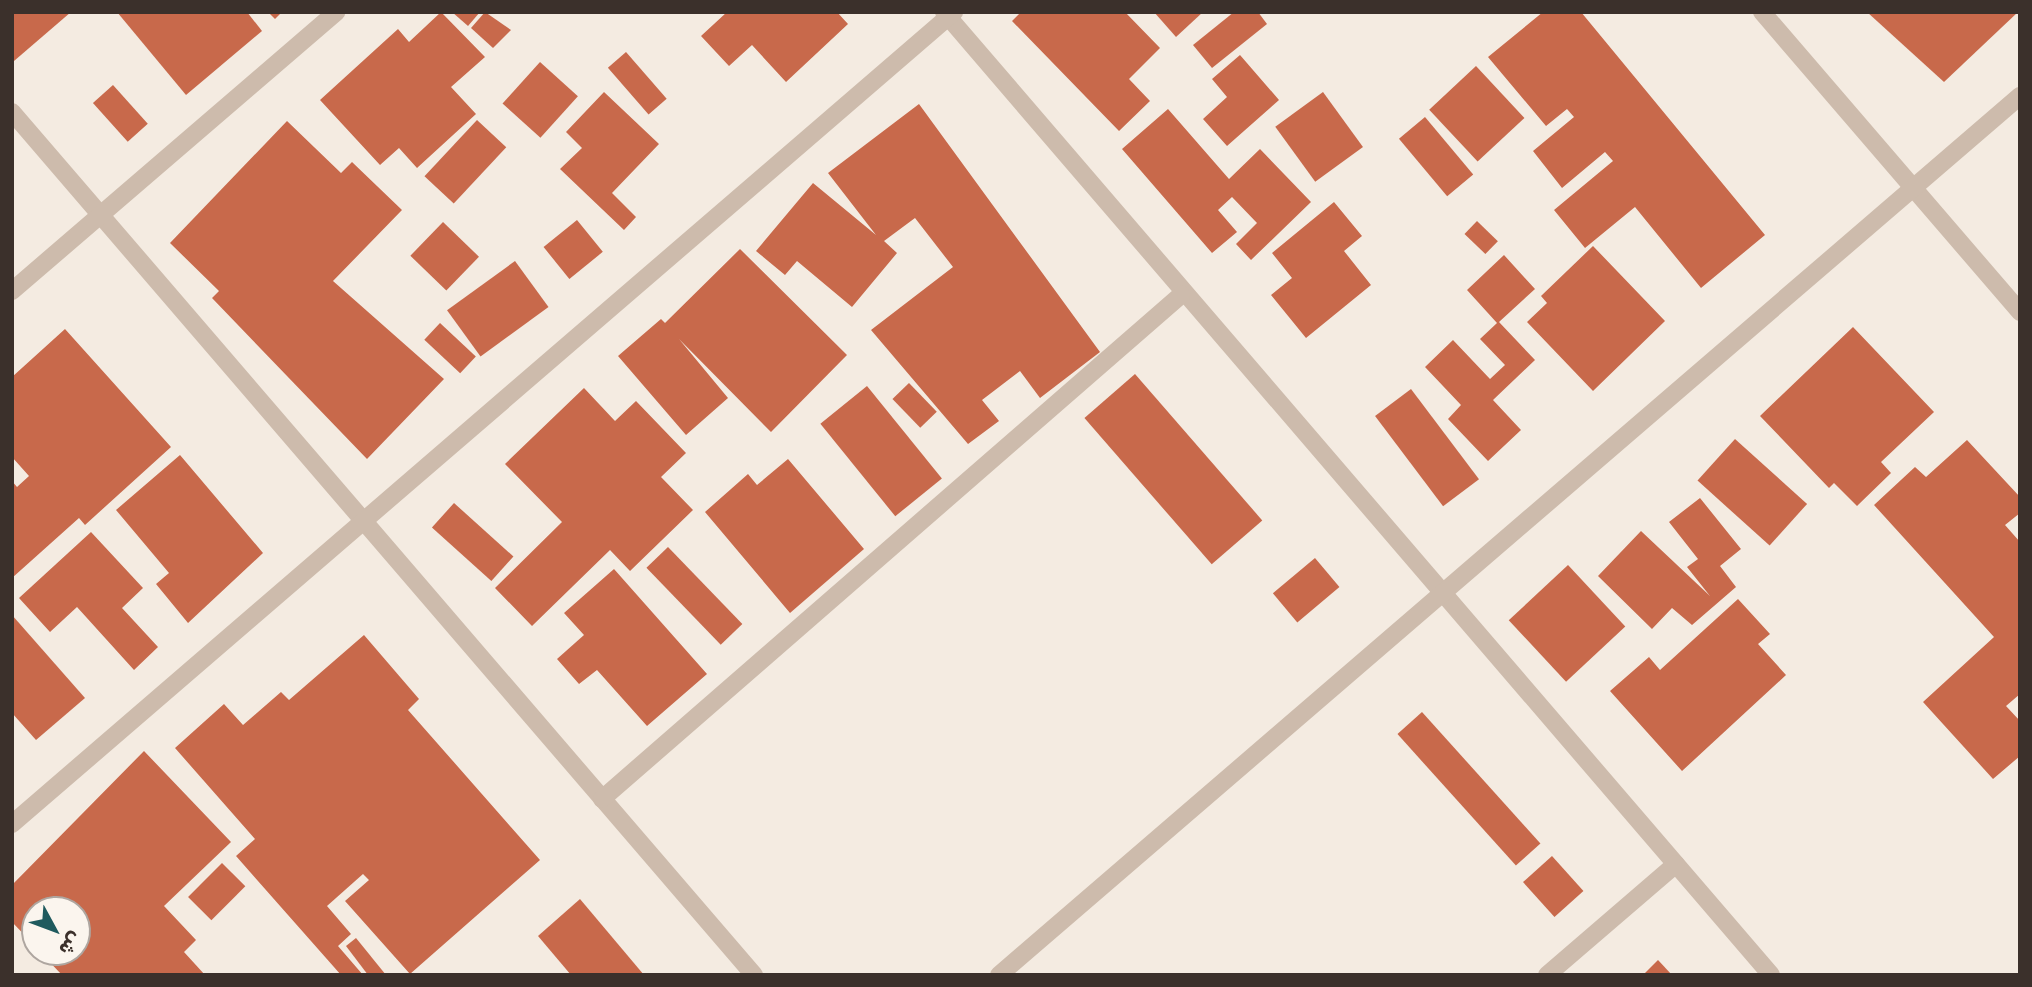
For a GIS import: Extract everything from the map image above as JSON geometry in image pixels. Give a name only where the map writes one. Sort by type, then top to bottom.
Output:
[{"type":"street","points":[[12,291],[336,12]]},
{"type":"street","points":[[1762,12],[2020,312]]},
{"type":"street","points":[[12,824],[949,14],[1181,295],[1443,593],[1771,975]]},
{"type":"street","points":[[999,975],[2020,96]]},
{"type":"street","points":[[12,112],[754,975]]},
{"type":"street","points":[[602,799],[1181,295]]},
{"type":"street","points":[[1548,975],[1676,864]]},
{"type":"building","points":[[12,12],[71,12],[14,61]]},
{"type":"building","points":[[117,12],[247,12],[262,31],[186,95]]},
{"type":"building","points":[[268,12],[282,12],[275,19]]},
{"type":"building","points":[[441,12],[485,57],[451,87],[476,114],[417,168],[399,148],[380,165],[320,100],[398,29],[409,42]]},
{"type":"building","points":[[452,12],[480,12],[468,26]]},
{"type":"building","points":[[485,12],[511,30],[493,48],[471,28]]},
{"type":"building","points":[[727,12],[837,12],[848,24],[786,82],[752,45],[729,66],[701,36]]},
{"type":"building","points":[[1021,12],[1125,12],[1160,48],[1129,79],[1150,101],[1119,131],[1012,21]]},
{"type":"building","points":[[1154,12],[1203,12],[1176,37]]},
{"type":"building","points":[[1234,12],[1258,12],[1267,24],[1212,68],[1193,45]]},
{"type":"building","points":[[1543,12],[1581,12],[1765,235],[1701,288],[1635,207],[1585,248],[1554,210],[1613,161],[1605,152],[1562,188],[1533,151],[1574,117],[1567,109],[1546,126],[1488,57]]},
{"type":"building","points":[[1867,12],[2018,12],[1944,82]]},
{"type":"building","points":[[626,52],[667,99],[649,115],[608,68]]},
{"type":"building","points":[[1240,55],[1279,100],[1227,146],[1203,119],[1227,97],[1212,79]]},
{"type":"building","points":[[540,62],[578,96],[540,138],[503,104]]},
{"type":"building","points":[[1476,66],[1524,118],[1478,162],[1429,110]]},
{"type":"building","points":[[113,85],[148,124],[128,142],[93,103]]},
{"type":"building","points":[[604,92],[659,144],[612,193],[636,217],[624,230],[560,169],[582,148],[566,132]]},
{"type":"building","points":[[1323,92],[1363,147],[1315,182],[1275,127]]},
{"type":"building","points":[[919,104],[1100,352],[1040,398],[1020,371],[982,400],[999,421],[968,444],[871,330],[953,267],[915,218],[884,241],[897,253],[852,307],[797,261],[785,275],[756,251],[813,183],[876,235],[828,173]]},
{"type":"building","points":[[1168,109],[1229,179],[1260,149],[1311,202],[1251,260],[1236,244],[1257,223],[1232,197],[1218,210],[1237,232],[1212,253],[1122,149]]},
{"type":"building","points":[[1425,117],[1473,174],[1447,196],[1399,139]]},
{"type":"building","points":[[477,120],[506,147],[454,204],[424,176]]},
{"type":"building","points":[[287,121],[341,173],[352,162],[402,210],[333,281],[444,379],[367,459],[212,298],[219,291],[170,243]]},
{"type":"building","points":[[1334,202],[1362,236],[1344,251],[1371,285],[1306,338],[1271,295],[1292,278],[1272,253]]},
{"type":"building","points":[[577,220],[603,252],[569,279],[544,247]]},
{"type":"building","points":[[1477,221],[1498,241],[1485,254],[1464,234]]},
{"type":"building","points":[[443,222],[479,257],[446,291],[410,256]]},
{"type":"building","points":[[1593,246],[1665,321],[1593,391],[1527,322],[1547,303],[1541,296]]},
{"type":"building","points":[[740,249],[847,355],[771,432],[679,339],[728,398],[686,435],[618,356],[661,319],[665,323]]},
{"type":"building","points":[[1504,255],[1535,289],[1499,322],[1535,360],[1493,400],[1521,430],[1488,461],[1448,419],[1461,405],[1425,367],[1453,340],[1490,379],[1505,365],[1480,339],[1497,323],[1467,290]]},
{"type":"building","points":[[515,261],[549,307],[481,356],[447,310]]},
{"type":"building","points":[[440,323],[476,356],[460,373],[424,340]]},
{"type":"building","points":[[1853,327],[1934,412],[1881,462],[1891,473],[1857,506],[1834,483],[1829,488],[1760,416]]},
{"type":"building","points":[[65,329],[171,447],[85,525],[79,518],[12,578],[12,481],[17,487],[29,476],[12,457],[12,377]]},
{"type":"building","points":[[1135,374],[1262,520],[1212,564],[1084,418]]},
{"type":"building","points":[[909,383],[937,412],[920,428],[892,399]]},
{"type":"building","points":[[867,386],[942,478],[895,516],[820,424]]},
{"type":"building","points":[[584,388],[615,421],[636,401],[686,453],[661,477],[693,510],[630,571],[610,550],[532,626],[495,588],[562,522],[505,464]]},
{"type":"building","points":[[1411,389],[1479,479],[1443,506],[1375,416]]},
{"type":"building","points":[[1735,439],[1807,504],[1770,546],[1698,481]]},
{"type":"building","points":[[1967,440],[2020,497],[2020,513],[2005,525],[2020,542],[2020,694],[2006,706],[2020,721],[2020,756],[1993,779],[1923,702],[1994,637],[1874,505],[1915,467],[1926,477]]},
{"type":"building","points":[[180,455],[263,553],[188,623],[156,584],[169,573],[116,510]]},
{"type":"building","points":[[788,459],[864,549],[790,613],[705,512],[748,474],[757,485]]},
{"type":"building","points":[[1700,498],[1741,549],[1720,566],[1736,587],[1692,625],[1672,608],[1652,629],[1598,576],[1641,531],[1710,596],[1687,567],[1698,559],[1669,522]]},
{"type":"building","points":[[454,503],[513,557],[491,581],[432,528]]},
{"type":"building","points":[[91,532],[143,588],[122,608],[158,647],[134,670],[77,607],[50,632],[19,598]]},
{"type":"building","points":[[668,547],[742,624],[721,645],[646,568]]},
{"type":"building","points":[[1315,558],[1339,587],[1297,622],[1273,593]]},
{"type":"building","points":[[1568,565],[1625,626],[1566,682],[1509,620]]},
{"type":"building","points":[[614,569],[707,674],[647,726],[597,670],[579,684],[557,659],[584,635],[564,613]]},
{"type":"building","points":[[1738,599],[1770,634],[1758,644],[1786,675],[1682,771],[1610,691],[1649,657],[1660,670]]},
{"type":"building","points":[[12,615],[85,698],[36,740],[12,713]]},
{"type":"building","points":[[364,635],[419,699],[408,710],[540,860],[410,974],[345,901],[369,880],[363,874],[327,906],[351,934],[338,946],[363,975],[341,975],[236,856],[255,839],[175,748],[224,704],[243,725],[281,692],[289,700]]},
{"type":"building","points":[[1422,712],[1540,844],[1516,866],[1397,734]]},
{"type":"building","points":[[144,751],[231,842],[164,906],[196,940],[184,952],[205,975],[62,975],[53,966],[91,966],[91,896],[21,896],[21,931],[12,922],[12,885]]},
{"type":"building","points":[[1552,856],[1583,891],[1554,917],[1523,882]]},
{"type":"building","points":[[222,863],[245,886],[211,920],[188,897]]},
{"type":"building","points":[[580,899],[644,975],[571,975],[538,936]]},
{"type":"building","points":[[356,938],[386,975],[368,975],[346,946]]},
{"type":"building","points":[[1658,960],[1672,975],[1643,975]]}]
